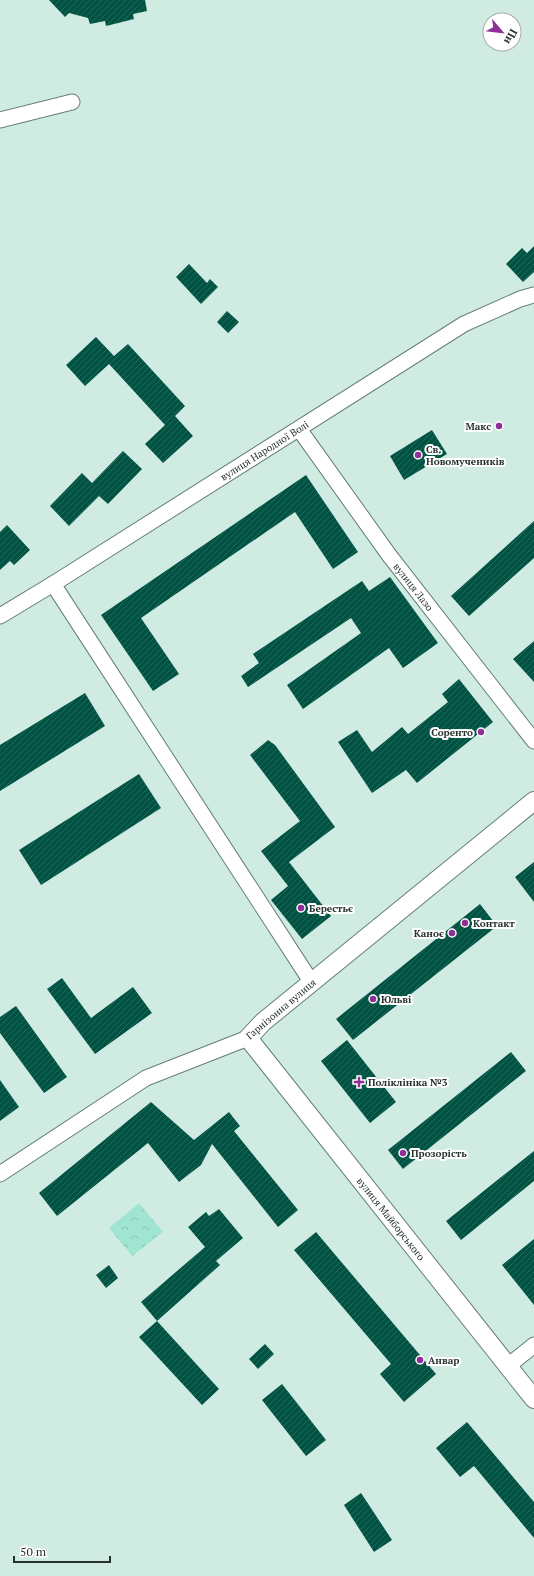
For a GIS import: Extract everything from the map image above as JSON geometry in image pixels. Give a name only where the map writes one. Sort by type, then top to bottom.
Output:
[{"type":"street","points":[[0,120],[72,102]]},
{"type":"street","name":"вулиця Народної Волі","points":[[0,616],[464,324],[520,299],[534,295]]},
{"type":"street","name":"вулиця Лазо","points":[[298,429],[388,555],[534,741]]},
{"type":"street","points":[[53,584],[312,983]]},
{"type":"street","name":"Гарнізонна вулиця","points":[[0,1174],[146,1078],[248,1038],[263,1022],[534,801]]},
{"type":"street","name":"вулиця Майборського","points":[[248,1038],[534,1399]]},
{"type":"street","points":[[508,1366],[534,1345]]},
{"type":"green space","points":[[139,1203],[163,1232],[132,1256],[109,1228]]},
{"type":"building","points":[[49,0],[145,0],[147,11],[133,14],[134,19],[106,26],[105,21],[90,24],[88,18],[69,13],[65,17]]},
{"type":"building","points":[[534,246],[534,272],[523,282],[506,264],[522,248],[527,253]]},
{"type":"building","points":[[189,264],[207,283],[210,279],[218,287],[201,304],[176,277]]},
{"type":"building","points":[[227,311],[239,322],[228,333],[217,322]]},
{"type":"building","points":[[96,337],[114,356],[128,344],[185,406],[175,416],[193,436],[163,463],[145,444],[165,425],[109,364],[85,386],[66,365]]},
{"type":"building","points":[[432,430],[447,454],[404,480],[390,456]]},
{"type":"building","points":[[123,451],[142,469],[108,504],[99,496],[69,526],[50,506],[82,473],[92,483]]},
{"type":"building","points":[[306,475],[358,552],[333,569],[295,512],[141,618],[179,674],[153,691],[101,615]]},
{"type":"building","points":[[534,521],[534,558],[469,616],[451,596]]},
{"type":"building","points":[[7,525],[30,550],[14,565],[10,561],[0,570],[0,532]]},
{"type":"building","points":[[390,577],[438,643],[403,668],[389,648],[303,709],[287,685],[361,633],[351,618],[248,687],[241,676],[259,663],[253,654],[362,581],[369,591]]},
{"type":"building","points":[[534,641],[534,682],[513,659]]},
{"type":"building","points":[[459,679],[493,722],[417,783],[406,770],[372,793],[338,742],[357,730],[372,752],[402,727],[408,734],[448,702],[442,694]]},
{"type":"building","points":[[85,693],[105,726],[0,791],[0,745]]},
{"type":"building","points":[[268,740],[275,745],[335,827],[289,862],[331,916],[302,939],[271,900],[288,886],[261,851],[300,821],[250,755]]},
{"type":"building","points":[[139,774],[161,808],[41,885],[19,850]]},
{"type":"building","points":[[534,862],[534,902],[515,877]]},
{"type":"building","points":[[480,904],[497,926],[353,1040],[336,1019]]},
{"type":"building","points":[[62,978],[91,1018],[133,987],[152,1013],[95,1054],[47,989]]},
{"type":"building","points":[[16,1006],[67,1077],[44,1093],[0,1033],[0,1017]]},
{"type":"building","points":[[347,1040],[396,1102],[370,1123],[321,1061]]},
{"type":"building","points":[[511,1052],[526,1071],[403,1169],[388,1150]]},
{"type":"building","points":[[0,1080],[19,1107],[0,1121]]},
{"type":"building","points":[[151,1102],[194,1140],[229,1112],[240,1126],[234,1131],[298,1210],[278,1227],[212,1144],[201,1165],[179,1182],[148,1143],[57,1216],[39,1193]]},
{"type":"building","points":[[534,1151],[534,1181],[461,1240],[446,1221]]},
{"type":"building","points":[[219,1209],[243,1238],[216,1261],[220,1265],[157,1321],[141,1302],[205,1247],[188,1227],[206,1212],[209,1216]]},
{"type":"building","points":[[316,1232],[436,1374],[404,1402],[380,1374],[391,1364],[294,1250]]},
{"type":"building","points":[[534,1239],[534,1305],[502,1265]]},
{"type":"building","points":[[109,1265],[118,1278],[106,1288],[96,1275]]},
{"type":"building","points":[[157,1321],[219,1389],[202,1405],[139,1337]]},
{"type":"building","points":[[265,1344],[274,1354],[258,1369],[249,1359]]},
{"type":"building","points":[[282,1384],[326,1440],[306,1456],[262,1400]]},
{"type":"building","points":[[467,1422],[534,1502],[534,1538],[474,1466],[460,1477],[436,1448]]},
{"type":"building","points":[[361,1493],[392,1540],[374,1552],[344,1505]]},
{"type":"place","name":"Макс","points":[[499,426]]},
{"type":"place","name":"Св. Новомучеників","points":[[418,455]]},
{"type":"place","name":"Соренто","points":[[481,732]]},
{"type":"place","name":"Берестьє","points":[[301,908]]},
{"type":"place","name":"Контакт","points":[[465,923]]},
{"type":"place","name":"Каноє","points":[[452,933]]},
{"type":"place","name":"Юльві","points":[[373,999]]},
{"type":"place","name":"Поліклініка №3","points":[[359,1082]]},
{"type":"place","name":"Прозорість","points":[[403,1153]]},
{"type":"place","name":"Анвар","points":[[420,1360]]}]
